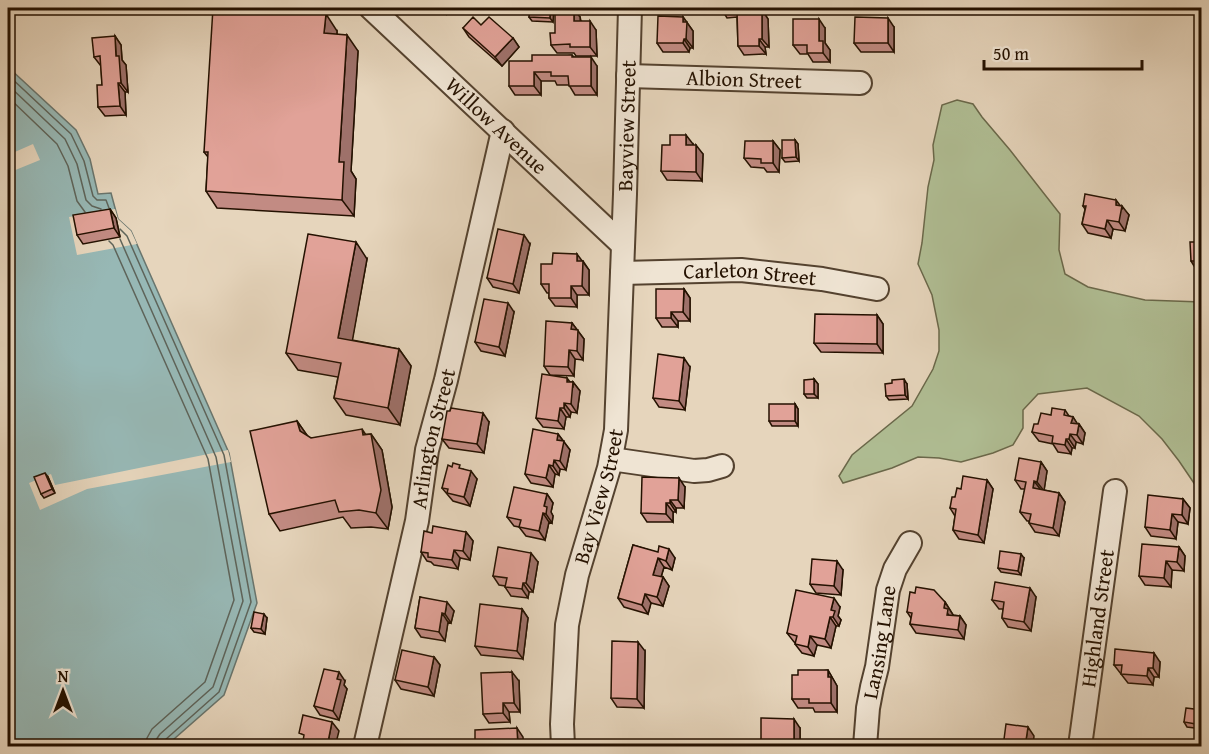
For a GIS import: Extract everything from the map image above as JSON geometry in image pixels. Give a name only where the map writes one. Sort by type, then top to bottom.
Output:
[{"type":"street","name":"Willow Avenue","points":[[371,8],[623,245]]},
{"type":"street","name":"Bayview Street","points":[[623,245],[630,8]]},
{"type":"street","name":"Albion Street","points":[[628,76],[860,84]]},
{"type":"street","name":"Arlington Street","points":[[365,747],[415,531],[427,450],[448,372],[502,131]]},
{"type":"street","name":"Bay View Street","points":[[563,747],[567,625],[577,574],[609,468],[616,430],[623,245]]},
{"type":"street","name":"Carleton Street","points":[[622,273],[741,270],[822,279],[877,289]]},
{"type":"street","points":[[611,459],[687,470],[708,470],[722,466]]},
{"type":"street","name":"Highland Street","points":[[1080,747],[1115,491]]},
{"type":"street","name":"Lansing Lane","points":[[865,747],[868,708],[878,667],[890,579],[910,543]]},
{"type":"green space","points":[[957,100],[973,104],[1060,214],[1059,250],[1065,274],[1088,287],[1145,300],[1201,302],[1200,492],[1162,439],[1139,416],[1087,388],[1038,394],[1023,410],[1023,428],[1013,445],[993,453],[961,462],[918,457],[892,468],[843,483],[839,476],[852,455],[912,406],[933,369],[939,351],[939,330],[932,295],[918,264],[928,187],[934,160],[933,145],[942,105]]},
{"type":"water","points":[[8,67],[76,130],[90,159],[98,194],[111,193],[118,219],[131,231],[229,453],[257,603],[224,695],[166,746],[8,746]]},
{"type":"pier","points":[[33,144],[40,160],[8,173],[8,155]]},
{"type":"pier","points":[[115,209],[118,219],[131,231],[137,244],[77,255],[69,217]]},
{"type":"pier","points":[[228,450],[231,462],[87,489],[40,510],[29,483],[51,474],[55,485]]},
{"type":"building","points":[[213,8],[326,14],[324,33],[347,35],[339,162],[344,162],[342,200],[206,191],[208,152],[204,152]]},
{"type":"building","points":[[530,8],[550,8],[550,18],[529,17]]},
{"type":"building","points":[[724,8],[736,8],[736,13],[724,13]]},
{"type":"building","points":[[555,9],[574,9],[574,21],[590,21],[590,47],[570,47],[570,44],[551,45],[550,33],[555,33]]},
{"type":"building","points":[[762,10],[762,39],[759,39],[759,46],[738,46],[737,11]]},
{"type":"building","points":[[658,16],[683,17],[683,22],[687,22],[686,39],[683,43],[657,43]]},
{"type":"building","points":[[473,17],[481,25],[489,17],[513,38],[495,57],[463,28]]},
{"type":"building","points":[[855,17],[888,18],[888,43],[854,43]]},
{"type":"building","points":[[793,19],[819,19],[819,41],[823,41],[823,53],[807,53],[807,45],[793,45]]},
{"type":"building","points":[[115,36],[121,83],[118,83],[120,106],[98,107],[97,85],[102,85],[100,56],[94,57],[92,38]]},
{"type":"building","points":[[532,55],[591,57],[591,86],[569,86],[568,76],[551,76],[551,72],[534,72],[534,86],[509,86],[509,61],[532,61]]},
{"type":"building","points":[[670,135],[686,135],[686,145],[696,145],[696,172],[661,171],[662,145],[670,145]]},
{"type":"building","points":[[782,140],[795,140],[796,157],[782,158]]},
{"type":"building","points":[[745,141],[773,141],[773,163],[761,163],[761,159],[744,158]]},
{"type":"building","points":[[1085,194],[1116,200],[1116,205],[1122,206],[1119,222],[1107,220],[1105,229],[1082,224],[1086,206],[1083,206]]},
{"type":"building","points":[[110,209],[114,228],[77,235],[73,215]]},
{"type":"building","points":[[498,229],[524,235],[513,284],[487,278]]},
{"type":"building","points":[[308,234],[356,242],[338,338],[399,349],[388,408],[334,398],[341,363],[286,353]]},
{"type":"building","points":[[1202,237],[1202,261],[1191,261],[1190,242],[1198,242],[1198,238]]},
{"type":"building","points":[[553,253],[577,254],[577,261],[583,261],[582,286],[571,286],[571,298],[549,298],[549,284],[541,284],[541,264],[552,264]]},
{"type":"building","points":[[656,289],[684,289],[683,312],[671,312],[671,318],[656,318]]},
{"type":"building","points":[[484,299],[508,303],[499,347],[475,342]]},
{"type":"building","points":[[815,314],[877,315],[877,344],[814,343]]},
{"type":"building","points":[[546,321],[572,323],[571,329],[578,330],[577,351],[569,350],[568,367],[544,366]]},
{"type":"building","points":[[658,354],[684,358],[679,401],[653,398]]},
{"type":"building","points":[[542,374],[567,378],[567,382],[573,382],[571,404],[564,403],[564,408],[560,408],[558,421],[536,418]]},
{"type":"building","points":[[814,379],[814,394],[804,394],[804,380]]},
{"type":"building","points":[[904,379],[905,395],[886,396],[885,384],[892,383],[892,380]]},
{"type":"building","points":[[769,404],[795,404],[795,421],[769,421]]},
{"type":"building","points":[[451,408],[483,413],[477,444],[442,439],[447,411]]},
{"type":"building","points":[[1052,408],[1065,410],[1064,415],[1073,417],[1071,423],[1079,424],[1077,435],[1070,434],[1065,445],[1052,443],[1053,436],[1032,432],[1034,424],[1038,424],[1041,413],[1051,415]]},
{"type":"building","points":[[297,421],[300,431],[311,438],[362,429],[363,435],[371,434],[381,490],[376,513],[359,510],[339,512],[335,500],[269,514],[250,431]]},
{"type":"building","points":[[533,429],[558,434],[557,440],[564,441],[560,461],[554,460],[553,466],[549,465],[546,478],[525,474]]},
{"type":"building","points":[[1019,458],[1041,462],[1037,482],[1034,481],[1033,488],[1059,493],[1053,528],[1029,523],[1031,514],[1020,512],[1026,482],[1015,480]]},
{"type":"building","points":[[453,463],[460,465],[459,468],[471,471],[464,497],[447,493],[448,489],[442,488],[448,465],[452,467]]},
{"type":"building","points":[[45,473],[52,489],[41,494],[34,477]]},
{"type":"building","points":[[963,476],[987,480],[978,535],[953,530],[956,509],[950,508],[952,497],[955,497],[957,488],[961,489]]},
{"type":"building","points":[[642,477],[679,478],[678,500],[670,500],[670,503],[666,503],[666,514],[641,513]]},
{"type":"building","points":[[514,487],[547,494],[544,506],[547,507],[546,514],[543,513],[539,531],[519,527],[521,520],[507,517]]},
{"type":"building","points":[[1148,495],[1183,499],[1182,515],[1172,514],[1170,530],[1145,527]]},
{"type":"building","points":[[433,526],[466,532],[463,551],[454,550],[452,560],[428,557],[428,553],[421,552],[424,531],[432,533]]},
{"type":"building","points":[[1142,544],[1179,547],[1177,562],[1166,561],[1164,578],[1139,576]]},
{"type":"building","points":[[633,545],[658,552],[659,546],[669,549],[666,561],[658,558],[653,575],[663,577],[657,597],[645,594],[642,605],[618,598]]},
{"type":"building","points":[[498,547],[531,553],[526,583],[523,583],[522,589],[505,587],[507,578],[493,576]]},
{"type":"building","points":[[1000,551],[1021,554],[1018,571],[998,568]]},
{"type":"building","points":[[812,559],[837,561],[834,586],[810,584]]},
{"type":"building","points":[[995,582],[1030,588],[1024,622],[1002,618],[1004,602],[992,600]]},
{"type":"building","points":[[916,587],[934,590],[945,602],[944,608],[948,609],[947,615],[960,616],[958,630],[910,624],[912,613],[907,612],[910,592],[915,593]]},
{"type":"building","points":[[796,590],[834,598],[831,610],[835,611],[833,617],[830,617],[825,639],[810,636],[808,647],[795,644],[797,636],[787,633]]},
{"type":"building","points":[[420,597],[447,602],[445,614],[442,613],[439,632],[415,628]]},
{"type":"building","points":[[480,604],[522,609],[517,651],[475,646]]},
{"type":"building","points":[[254,612],[264,614],[261,629],[251,628]]},
{"type":"building","points":[[612,641],[638,642],[637,699],[611,698]]},
{"type":"building","points":[[1115,649],[1154,653],[1153,668],[1148,668],[1147,676],[1121,674],[1122,665],[1114,665]]},
{"type":"building","points":[[402,650],[434,657],[428,687],[395,680]]},
{"type":"building","points":[[324,669],[339,672],[337,679],[341,680],[333,711],[314,706]]},
{"type":"building","points":[[798,670],[828,670],[828,677],[831,677],[831,703],[809,703],[809,699],[792,699],[792,675],[798,675]]},
{"type":"building","points":[[512,672],[514,703],[503,703],[503,713],[483,714],[481,673]]},
{"type":"building","points":[[1186,708],[1202,710],[1202,725],[1184,722]]},
{"type":"building","points":[[303,715],[332,722],[327,747],[302,747],[304,735],[299,733]]},
{"type":"building","points":[[761,718],[794,719],[794,744],[761,743]]},
{"type":"building","points":[[1006,724],[1028,727],[1025,747],[1003,747]]},
{"type":"building","points":[[517,728],[518,747],[475,747],[475,730]]},
{"type":"building","points":[[1183,740],[1202,740],[1202,747],[1183,747]]},
{"type":"building","points":[[403,741],[435,747],[402,747]]},
{"type":"building","points":[[1102,742],[1138,747],[1102,747]]},
{"type":"building","points":[[595,745],[596,747],[578,747],[578,746]]}]
